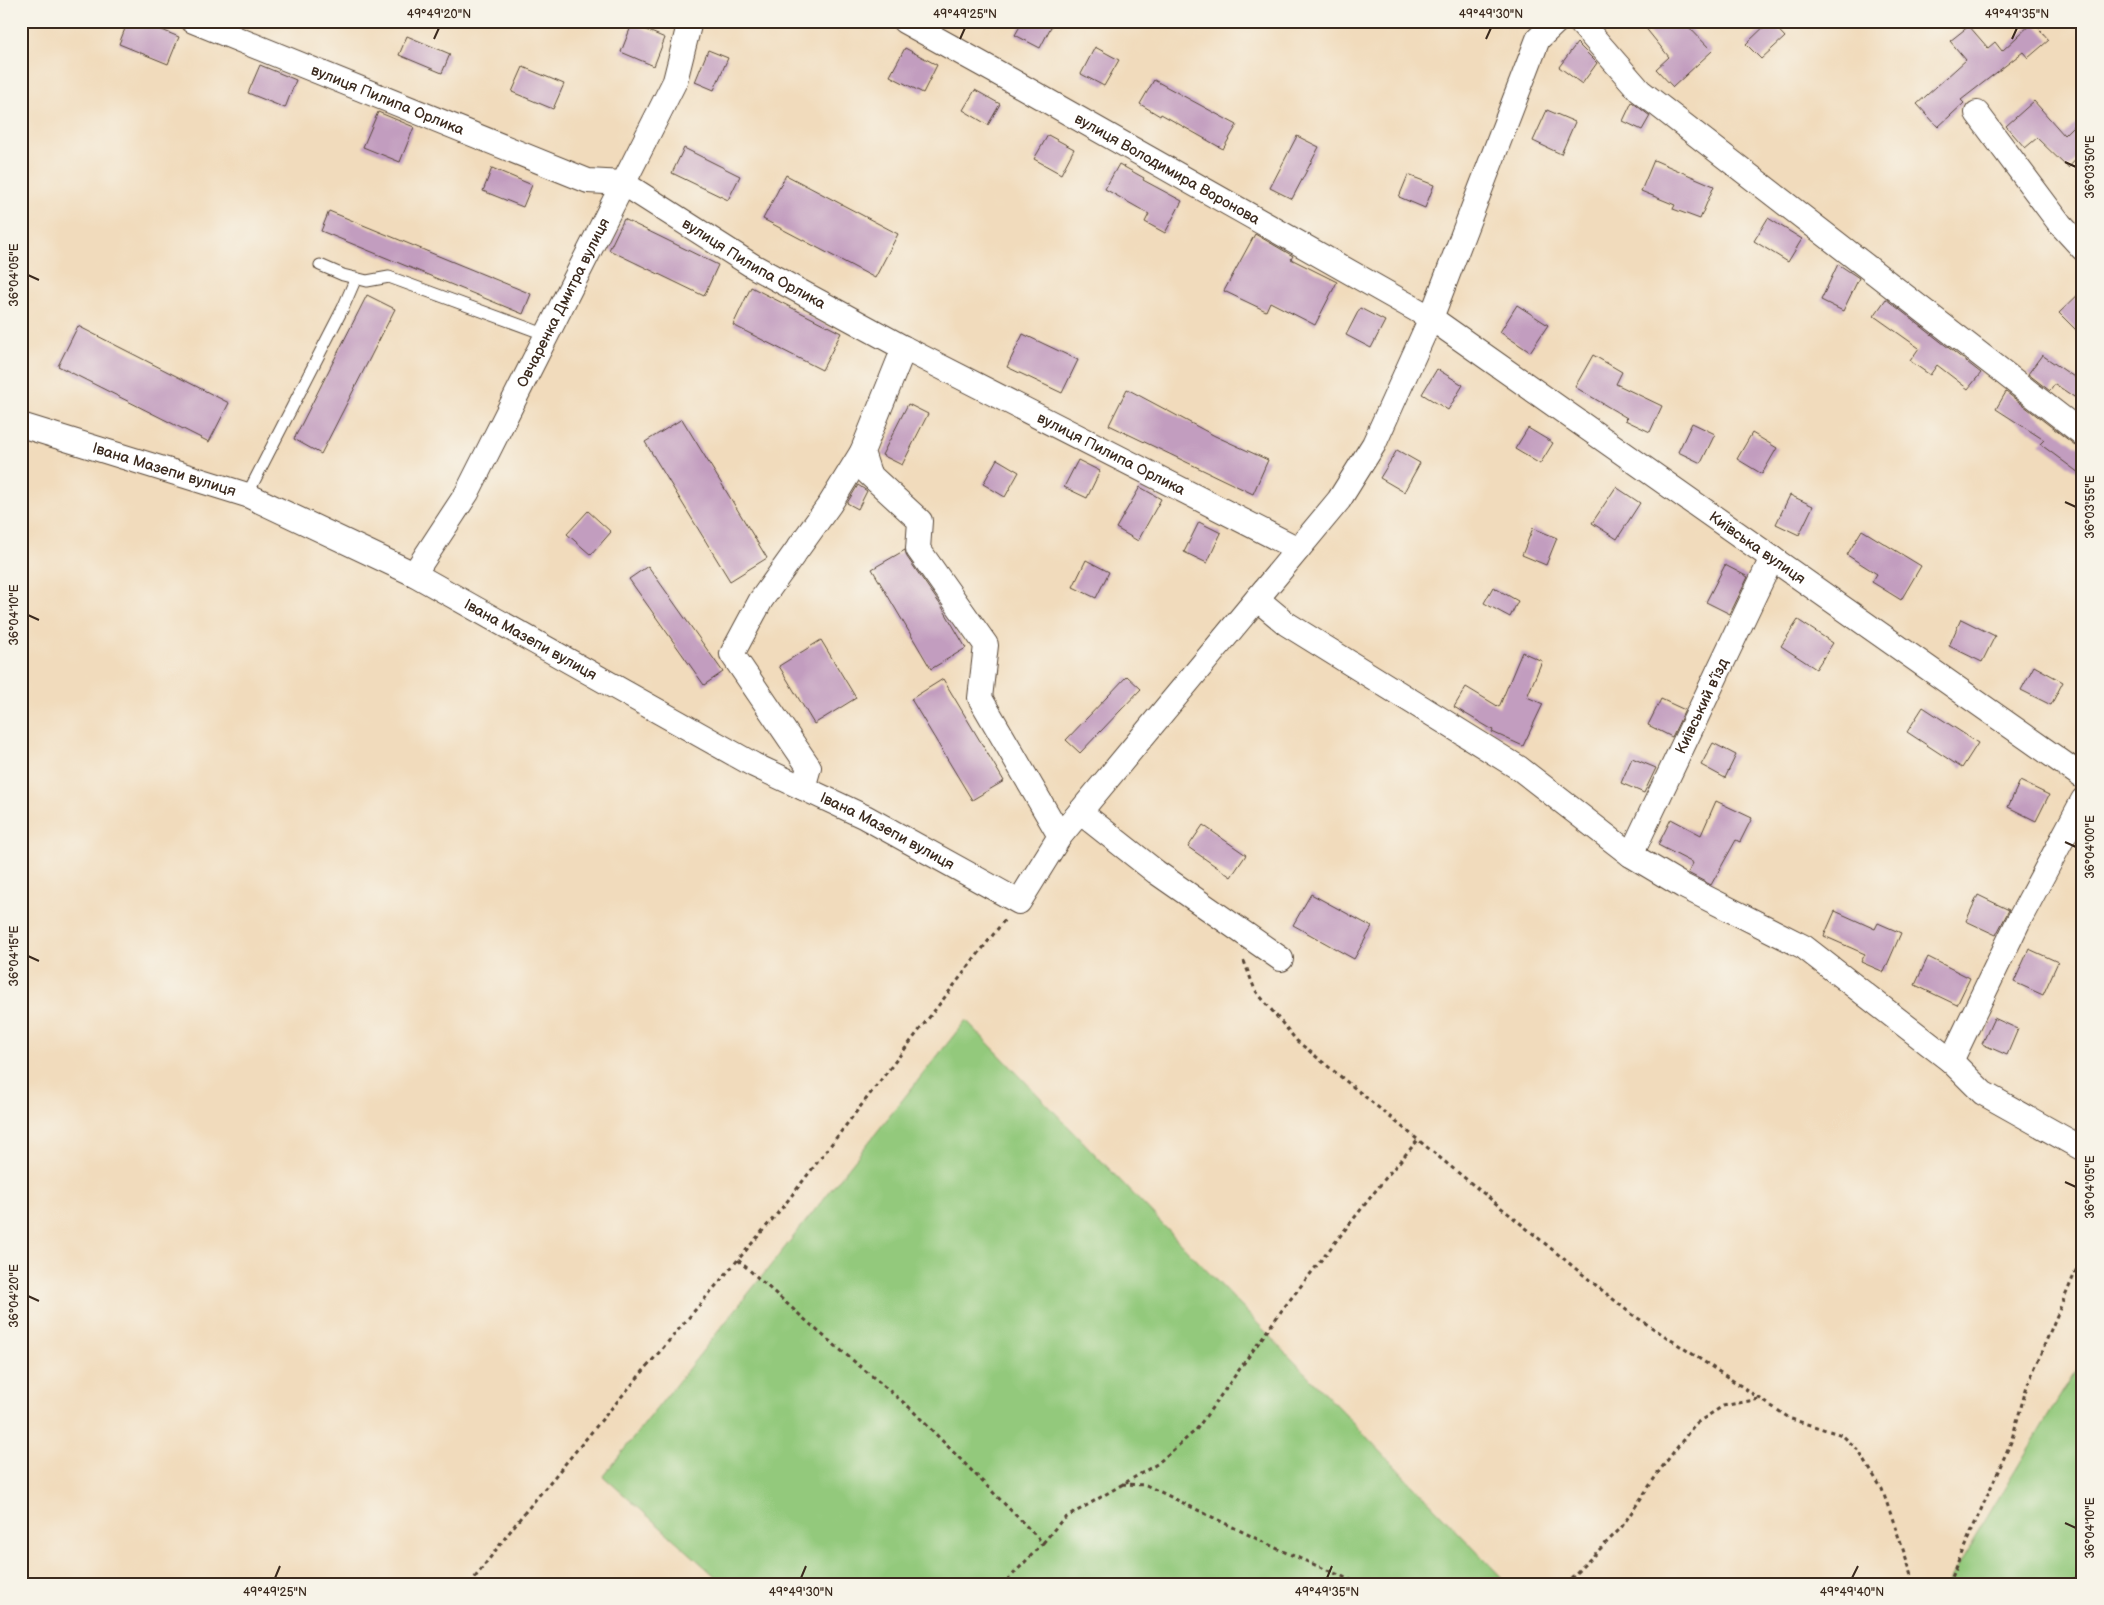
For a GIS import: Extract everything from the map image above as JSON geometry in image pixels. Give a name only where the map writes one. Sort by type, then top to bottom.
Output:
[{"type":"street","name":"вулиця Пилипа Орлика","points":[[193,21],[588,181],[623,183],[753,266],[904,348],[1298,549]]},
{"type":"street","name":"Овчаренка Дмитра вулиця","points":[[414,574],[467,493],[675,81],[690,21]]},
{"type":"street","name":"вулиця Володимира Воронова","points":[[904,21],[1431,318]]},
{"type":"street","points":[[1019,902],[1060,836],[1338,500],[1374,444],[1431,318],[1538,40],[1557,21]]},
{"type":"street","points":[[1579,21],[1640,91],[2083,434]]},
{"type":"street","points":[[1977,113],[2060,224],[2083,249]]},
{"type":"street","name":"Київська вулиця","points":[[1431,318],[2083,777]]},
{"type":"street","points":[[803,788],[810,768],[732,654],[761,600],[830,504],[862,452],[904,348]]},
{"type":"street","name":"Івана Мазепи вулиця","points":[[21,425],[247,495],[414,574],[754,765],[865,817],[1019,902]]},
{"type":"street","points":[[862,452],[869,474],[920,522],[918,549],[986,645],[980,698],[1060,836]]},
{"type":"street","name":"Київський в’їзд","points":[[1631,855],[1772,558]]},
{"type":"street","points":[[1257,599],[1287,624],[1519,768],[1631,855],[1683,886],[1804,947],[1951,1061],[1984,1093],[2083,1149]]},
{"type":"street","points":[[1951,1061],[2018,922],[2083,800]]},
{"type":"street","points":[[1080,812],[1156,872],[1281,959]]},
{"type":"lane","points":[[320,265],[367,280],[389,277],[547,335]]},
{"type":"lane","points":[[247,495],[343,308],[356,278]]},
{"type":"path","points":[[470,1584],[605,1416],[782,1208],[1019,902]]},
{"type":"path","points":[[1242,956],[1255,990],[1297,1041],[1630,1313],[1791,1419],[1842,1435],[1858,1450],[1882,1489],[1915,1584]]},
{"type":"path","points":[[1004,1584],[1062,1520],[1157,1464],[1196,1430],[1282,1310],[1388,1175],[1418,1140]]},
{"type":"path","points":[[1948,1584],[2011,1442],[2027,1386],[2083,1254]]},
{"type":"path","points":[[738,1260],[820,1333],[909,1407],[1043,1543]]},
{"type":"path","points":[[1565,1584],[1621,1528],[1660,1470],[1695,1424],[1723,1406],[1760,1398]]},
{"type":"path","points":[[1122,1484],[1146,1485],[1280,1550],[1360,1584]]},
{"type":"path","points":[[2068,1584],[2083,1573]]},
{"type":"green space","points":[[966,1020],[1508,1584],[724,1584],[603,1476]]},
{"type":"green space","points":[[2083,1358],[2083,1584],[1947,1584]]},
{"type":"building","points":[[128,21],[140,21],[179,37],[168,64],[119,44]]},
{"type":"building","points":[[1023,21],[1054,21],[1040,48],[1015,35]]},
{"type":"building","points":[[1640,21],[1683,21],[1712,51],[1673,87],[1656,69],[1669,57]]},
{"type":"building","points":[[1770,21],[1785,37],[1761,59],[1746,44]]},
{"type":"building","points":[[2033,22],[2049,40],[2028,58],[2023,52],[1961,100],[1964,103],[1938,127],[1917,104],[1966,60],[1950,41],[1969,26],[1988,48],[1995,42],[2002,51]]},
{"type":"building","points":[[632,24],[665,38],[654,66],[621,52]]},
{"type":"building","points":[[407,36],[450,54],[442,73],[399,55]]},
{"type":"building","points":[[1577,43],[1597,63],[1582,84],[1559,67]]},
{"type":"building","points":[[1095,47],[1119,60],[1104,86],[1081,74]]},
{"type":"building","points":[[905,48],[937,65],[923,93],[890,76]]},
{"type":"building","points":[[708,50],[728,58],[714,90],[695,82]]},
{"type":"building","points":[[260,65],[296,80],[285,108],[248,93]]},
{"type":"building","points":[[523,67],[564,84],[553,109],[512,92]]},
{"type":"building","points":[[1154,80],[1237,125],[1223,149],[1140,104]]},
{"type":"building","points":[[975,90],[1000,104],[988,125],[963,110]]},
{"type":"building","points":[[2034,101],[2064,135],[2083,116],[2083,152],[2068,168],[2037,138],[2025,148],[2006,126]]},
{"type":"building","points":[[1632,102],[1650,116],[1642,130],[1623,121]]},
{"type":"building","points":[[1547,110],[1575,122],[1561,154],[1533,141]]},
{"type":"building","points":[[378,112],[414,127],[400,162],[363,147]]},
{"type":"building","points":[[1048,135],[1074,149],[1061,174],[1034,159]]},
{"type":"building","points":[[1297,136],[1319,147],[1292,199],[1270,188]]},
{"type":"building","points":[[684,148],[740,176],[728,200],[672,173]]},
{"type":"building","points":[[1654,160],[1714,186],[1700,219],[1673,209],[1675,205],[1641,191]]},
{"type":"building","points":[[1119,164],[1144,178],[1143,180],[1182,201],[1165,233],[1145,222],[1149,214],[1105,189]]},
{"type":"building","points":[[492,168],[532,185],[523,207],[483,191]]},
{"type":"building","points":[[786,175],[898,234],[875,278],[763,219]]},
{"type":"building","points":[[1408,175],[1434,185],[1425,208],[1399,197]]},
{"type":"building","points":[[329,211],[531,294],[523,314],[321,231]]},
{"type":"building","points":[[1768,218],[1802,239],[1788,262],[1754,241]]},
{"type":"building","points":[[624,219],[718,265],[704,296],[609,250]]},
{"type":"building","points":[[1255,234],[1293,256],[1291,259],[1337,282],[1315,325],[1270,302],[1266,311],[1224,291]]},
{"type":"building","points":[[1838,264],[1859,278],[1843,311],[1821,300]]},
{"type":"building","points":[[751,287],[841,333],[822,370],[733,325]]},
{"type":"building","points":[[2083,290],[2083,337],[2059,313]]},
{"type":"building","points":[[367,295],[395,309],[321,454],[294,439]]},
{"type":"building","points":[[1886,299],[1981,373],[1968,389],[1937,365],[1930,375],[1910,361],[1919,348],[1874,316]]},
{"type":"building","points":[[1517,305],[1548,325],[1530,352],[1500,332]]},
{"type":"building","points":[[1360,308],[1385,321],[1371,348],[1346,335]]},
{"type":"building","points":[[78,326],[229,403],[209,442],[58,366]]},
{"type":"building","points":[[1023,334],[1078,360],[1062,393],[1007,367]]},
{"type":"building","points":[[1593,355],[1622,372],[1616,384],[1662,406],[1650,432],[1625,420],[1627,418],[1575,387]]},
{"type":"building","points":[[2042,355],[2083,383],[2083,403],[2055,384],[2050,391],[2028,374]]},
{"type":"building","points":[[1437,369],[1463,385],[1448,410],[1422,394]]},
{"type":"building","points":[[1127,389],[1215,436],[1268,460],[1253,494],[1109,425]]},
{"type":"building","points":[[2006,392],[2075,445],[2083,447],[2083,476],[2040,444],[2044,440],[1996,409]]},
{"type":"building","points":[[908,404],[928,414],[902,465],[882,455]]},
{"type":"building","points":[[682,419],[767,558],[730,581],[645,442]]},
{"type":"building","points":[[1692,423],[1715,434],[1701,463],[1678,452]]},
{"type":"building","points":[[1528,428],[1553,443],[1540,464],[1515,449]]},
{"type":"building","points":[[1752,433],[1777,448],[1762,474],[1737,459]]},
{"type":"building","points":[[1397,450],[1420,463],[1404,492],[1380,478]]},
{"type":"building","points":[[997,459],[1019,472],[1005,497],[983,484]]},
{"type":"building","points":[[1078,460],[1100,471],[1087,498],[1064,487]]},
{"type":"building","points":[[858,485],[867,491],[858,509],[847,503]]},
{"type":"building","points":[[1140,487],[1161,499],[1138,541],[1116,528]]},
{"type":"building","points":[[1616,487],[1640,503],[1617,539],[1592,523]]},
{"type":"building","points":[[1790,495],[1813,506],[1799,535],[1776,524]]},
{"type":"building","points":[[588,511],[611,532],[591,555],[567,534]]},
{"type":"building","points":[[1199,522],[1221,533],[1207,563],[1184,552]]},
{"type":"building","points":[[1533,528],[1557,538],[1546,565],[1522,555]]},
{"type":"building","points":[[1862,530],[1921,566],[1901,600],[1872,582],[1877,574],[1847,555]]},
{"type":"building","points":[[905,550],[907,557],[942,607],[966,648],[931,669],[872,569]]},
{"type":"building","points":[[1086,560],[1109,572],[1096,598],[1073,587]]},
{"type":"building","points":[[1725,565],[1748,577],[1730,614],[1706,602]]},
{"type":"building","points":[[648,566],[723,672],[704,685],[629,579]]},
{"type":"building","points":[[1493,587],[1518,601],[1510,617],[1484,603]]},
{"type":"building","points":[[1961,619],[1995,636],[1982,662],[1949,646]]},
{"type":"building","points":[[1798,620],[1833,643],[1816,669],[1781,646]]},
{"type":"building","points":[[821,640],[856,698],[814,724],[779,666]]},
{"type":"building","points":[[1522,652],[1542,661],[1527,697],[1543,704],[1523,746],[1492,732],[1493,730],[1454,707],[1466,687],[1499,707]]},
{"type":"building","points":[[2034,666],[2063,682],[2051,705],[2021,690]]},
{"type":"building","points":[[1127,676],[1141,689],[1080,753],[1066,740]]},
{"type":"building","points":[[943,679],[1004,781],[972,800],[911,699]]},
{"type":"building","points":[[1661,699],[1685,710],[1672,737],[1648,725]]},
{"type":"building","points":[[1923,707],[1978,743],[1962,768],[1907,732]]},
{"type":"building","points":[[1713,743],[1736,755],[1725,778],[1701,765]]},
{"type":"building","points":[[1632,758],[1656,768],[1644,793],[1621,783]]},
{"type":"building","points":[[2020,781],[2049,795],[2036,821],[2008,807]]},
{"type":"building","points":[[1716,801],[1752,818],[1740,842],[1736,840],[1711,885],[1688,873],[1693,863],[1658,845],[1671,819],[1701,835]]},
{"type":"building","points":[[1203,825],[1246,855],[1231,877],[1188,847]]},
{"type":"building","points":[[1311,894],[1372,927],[1354,959],[1293,925]]},
{"type":"building","points":[[1978,895],[2009,910],[1996,935],[1966,921]]},
{"type":"building","points":[[1835,911],[1875,929],[1878,923],[1901,933],[1884,972],[1861,962],[1865,954],[1824,936]]},
{"type":"building","points":[[2029,949],[2058,962],[2043,995],[2014,982]]},
{"type":"building","points":[[1928,957],[1970,978],[1957,1005],[1915,985]]},
{"type":"building","points":[[1994,1018],[2018,1029],[2007,1055],[1982,1044]]}]
